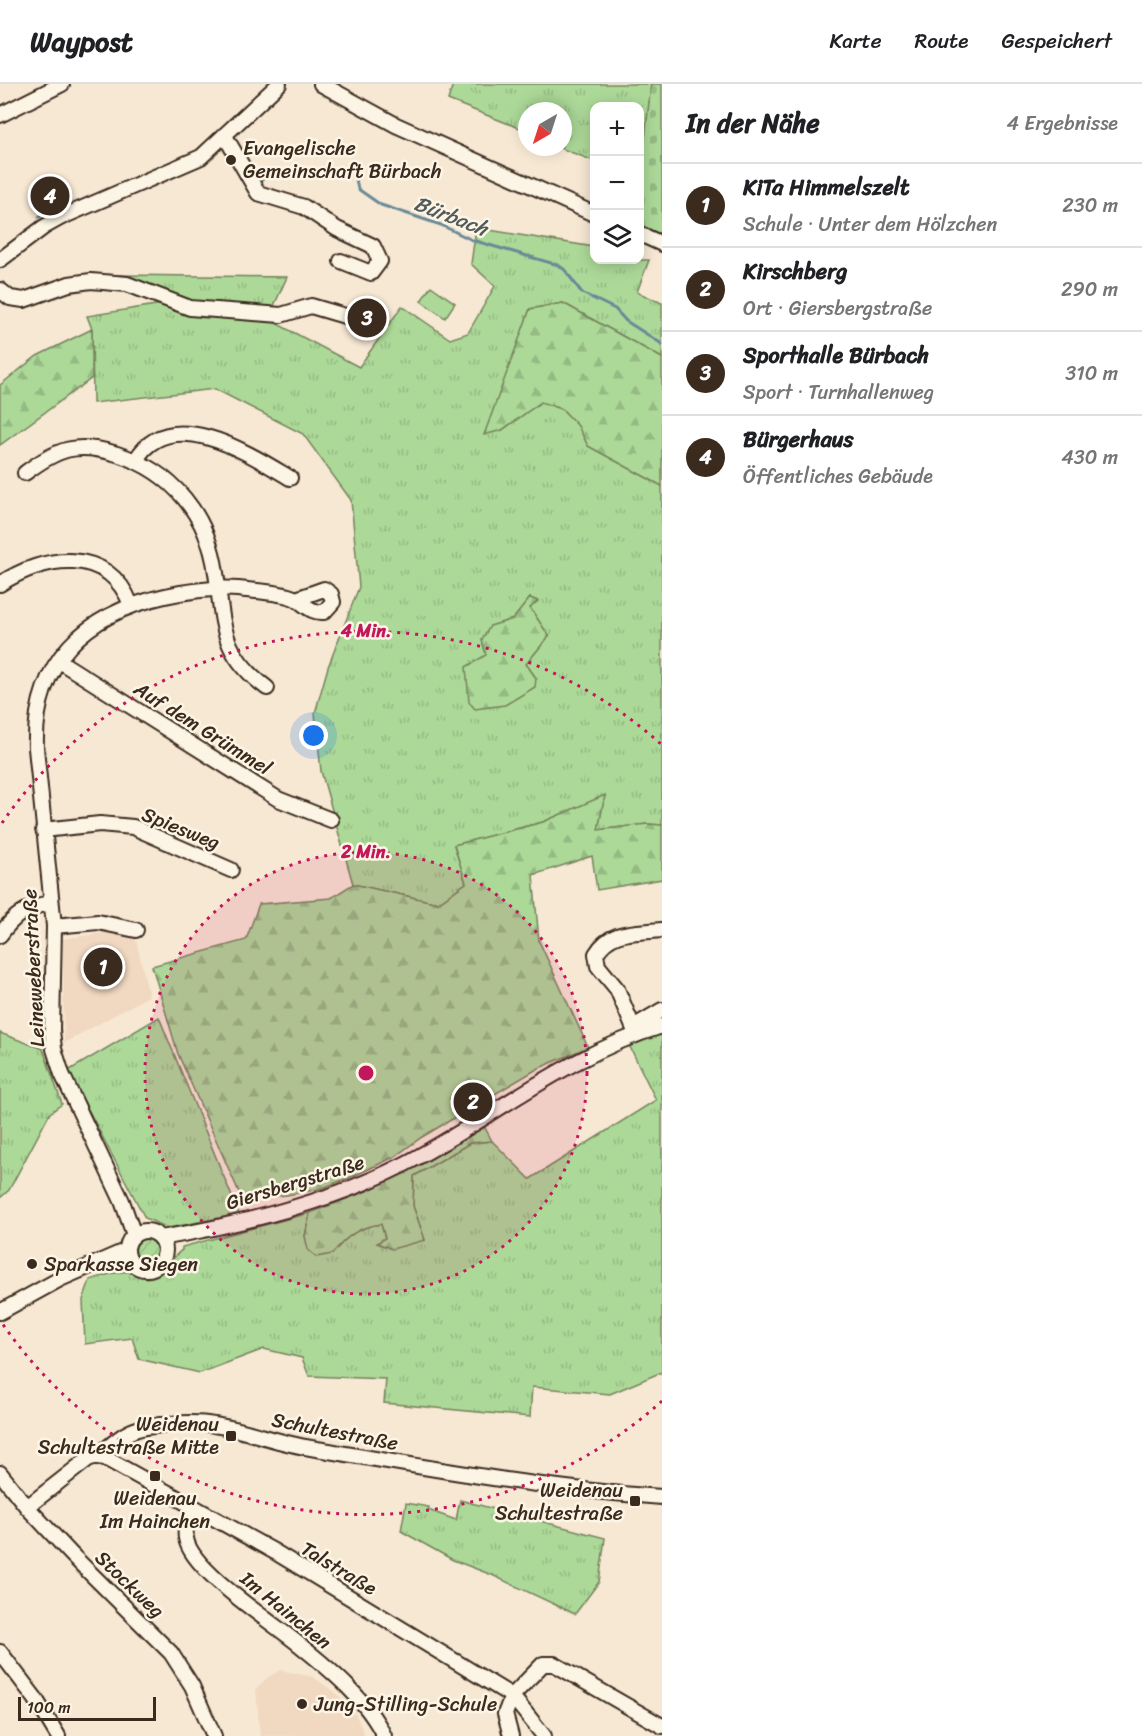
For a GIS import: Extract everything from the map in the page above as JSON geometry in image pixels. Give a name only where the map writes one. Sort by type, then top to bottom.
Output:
[{"type":"street","points":[[0,115],[62,84]]},
{"type":"street","points":[[0,260],[62,217],[201,157],[279,84]]},
{"type":"street","points":[[321,84],[396,125],[590,212]]},
{"type":"street","points":[[225,136],[258,193],[304,207],[337,229],[373,246],[380,261],[370,273],[341,261]]},
{"type":"street","points":[[0,267],[62,217]]},
{"type":"street","points":[[644,236],[662,244]]},
{"type":"street","points":[[0,290],[10,298],[24,300],[69,284],[91,281],[127,284],[190,308],[281,315],[311,306],[345,316]]},
{"type":"street","points":[[136,460],[143,448],[161,436],[200,435],[223,441],[290,477]]},
{"type":"street","points":[[25,473],[53,453],[63,450],[107,451],[136,460],[152,468],[177,488],[201,522],[211,548],[219,609],[227,640],[250,675],[267,688]]},
{"type":"street","points":[[0,584],[34,566],[72,561],[92,565],[107,572],[126,593],[130,605]]},
{"type":"street","name":"Leineweberstraße","points":[[139,1233],[62,1074],[54,1049],[52,1030],[54,926],[43,830],[35,724],[49,676],[58,661],[81,634],[105,617],[130,605],[182,592],[218,588],[296,599]]},
{"type":"street","name":"Auf dem Grümmel","points":[[58,661],[278,799],[331,820]]},
{"type":"street","name":"Spiesweg","points":[[43,830],[100,824],[134,827],[231,870]]},
{"type":"street","points":[[0,935],[22,912],[38,904],[51,904]]},
{"type":"street","points":[[54,926],[98,922],[136,930]]},
{"type":"street","points":[[636,1034],[617,989],[598,966],[596,954],[603,942],[615,936],[662,930]]},
{"type":"street","name":"Giersbergstraße","points":[[636,1034],[640,1023],[662,1010]]},
{"type":"street","name":"Giersbergstraße","points":[[163,1243],[304,1204],[367,1182],[441,1143],[564,1067],[636,1034],[662,1026]]},
{"type":"street","points":[[0,1312],[60,1279],[129,1256],[139,1233],[163,1243],[162,1260],[153,1268],[141,1268],[129,1256]]},
{"type":"street","name":"Schultestraße","points":[[27,1506],[88,1459],[97,1457],[112,1441],[144,1427],[212,1424],[304,1447],[519,1483],[662,1497]]},
{"type":"street","name":"Talstraße","points":[[97,1457],[105,1458],[275,1552],[512,1696],[544,1736]]},
{"type":"street","name":"Stockweg","points":[[0,1473],[27,1506],[171,1653],[192,1686],[214,1736]]},
{"type":"street","name":"Im Hainchen","points":[[197,1509],[186,1525],[186,1540],[193,1554],[214,1578],[322,1663],[376,1718],[384,1736]]},
{"type":"street","points":[[0,1652],[35,1698],[58,1736]]},
{"type":"street","points":[[511,1736],[505,1714],[512,1696],[543,1664],[555,1664],[662,1726]]},
{"type":"shaded area","points":[[116,931],[135,936],[149,996],[64,1043],[63,939]]},
{"type":"shaded area","name":"Jung-Stilling-Schule","points":[[281,1670],[313,1677],[336,1693],[356,1715],[365,1736],[260,1736],[256,1689],[268,1677]]},
{"type":"green space","points":[[453,84],[651,84],[644,157],[644,102],[590,102],[590,159],[572,153],[572,102],[518,102],[518,127],[448,100]]},
{"type":"green space","points":[[651,84],[662,84],[662,228],[659,234],[644,227],[644,147]]},
{"type":"green space","points":[[476,228],[590,246],[590,264],[644,264],[644,260],[649,260],[637,292],[662,303],[662,358],[563,303],[530,309],[512,363],[502,430],[541,402],[562,409],[579,426],[588,446],[662,486],[662,825],[647,824],[598,830],[604,796],[543,822],[454,845],[466,883],[438,903],[353,884],[321,771],[315,713],[328,667],[359,587],[351,500],[303,434],[215,389],[93,403],[92,329],[87,316],[168,303],[117,275],[287,277],[268,319],[359,367],[402,306],[450,339],[468,333],[495,286],[471,264]],"holes":[[[530,598],[537,601],[530,608],[549,636],[526,664],[536,678],[486,655],[490,627],[513,620]]]},
{"type":"green space","points":[[431,286],[455,303],[445,318],[421,301]]},
{"type":"green space","points":[[563,303],[662,358],[662,486],[588,446],[578,426],[562,409],[541,402],[502,430],[484,435],[530,309]]},
{"type":"green space","points":[[92,329],[92,378],[0,445],[0,385],[37,356]]},
{"type":"green space","points":[[530,598],[538,601],[530,608],[549,636],[526,664],[536,678],[535,687],[505,705],[475,709],[469,702],[466,667],[486,655],[482,640],[490,626],[513,619]]},
{"type":"green space","points":[[605,795],[598,830],[647,824],[662,825],[662,879],[597,890],[592,856],[533,875],[539,941],[588,1047],[537,1069],[422,1137],[394,1157],[354,1176],[320,1189],[242,1199],[178,1054],[152,966],[246,940],[259,904],[331,898],[353,884],[438,903],[466,883],[454,845],[543,822]]},
{"type":"green space","points":[[159,1017],[239,1214],[168,1228],[145,1218],[68,1071]]},
{"type":"green space","points":[[662,1031],[662,1372],[610,1394],[532,1387],[530,1417],[384,1403],[386,1379],[309,1376],[302,1358],[264,1349],[200,1373],[139,1359],[132,1338],[85,1344],[83,1300],[90,1280],[124,1272],[144,1277],[155,1276],[166,1268],[182,1250],[182,1247],[310,1213],[305,1236],[332,1254],[354,1233],[366,1227],[381,1224],[385,1238],[377,1243],[425,1240],[413,1206],[414,1176],[470,1143],[492,1141],[530,1179],[656,1100],[628,1043]]},
{"type":"green space","points":[[0,1033],[43,1049],[62,1104],[50,1113],[9,1190],[0,1198]]},
{"type":"green space","points":[[482,1122],[492,1141],[470,1143],[414,1176],[413,1206],[425,1240],[392,1249],[377,1243],[385,1238],[381,1224],[366,1227],[354,1233],[332,1254],[317,1257],[308,1250],[305,1236],[310,1213],[367,1191],[399,1175]]},
{"type":"green space","points":[[146,1238],[155,1241],[158,1250],[155,1259],[146,1262],[137,1259],[134,1250],[137,1241]]},
{"type":"green space","points":[[460,1500],[605,1538],[599,1582],[575,1614],[492,1575],[453,1560],[401,1531],[406,1503],[429,1507],[428,1510],[456,1520]]},
{"type":"waterway","name":"Bürbach","points":[[241,151],[248,162]]},
{"type":"waterway","name":"Bürbach","points":[[256,182],[282,171],[348,169],[356,179],[358,189],[381,205],[441,225],[472,240],[558,265],[565,270],[582,293],[615,309],[626,321],[662,344]]},
{"type":"waterway","name":"Bürbach","points":[[39,217],[51,209]]},
{"type":"place","name":"Evangelische Gemeinschaft Bürbach","points":[[231,160]]},
{"type":"place","name":"Bürgerhaus","points":[[50,196]]},
{"type":"place","name":"Sporthalle Bürbach","points":[[367,318]]},
{"type":"place","name":"KiTa Himmelszelt","points":[[103,967]]},
{"type":"place","name":"Kirschberg","points":[[473,1102]]},
{"type":"place","name":"Sparkasse Siegen","points":[[32,1264]]},
{"type":"place","name":"Weidenau Schultestraße Mitte","points":[[231,1436]]},
{"type":"place","name":"Weidenau Im Hainchen","points":[[155,1476]]},
{"type":"place","name":"Weidenau Schultestraße","points":[[635,1501]]},
{"type":"place","name":"Jung-Stilling-Schule","points":[[302,1704]]}]
